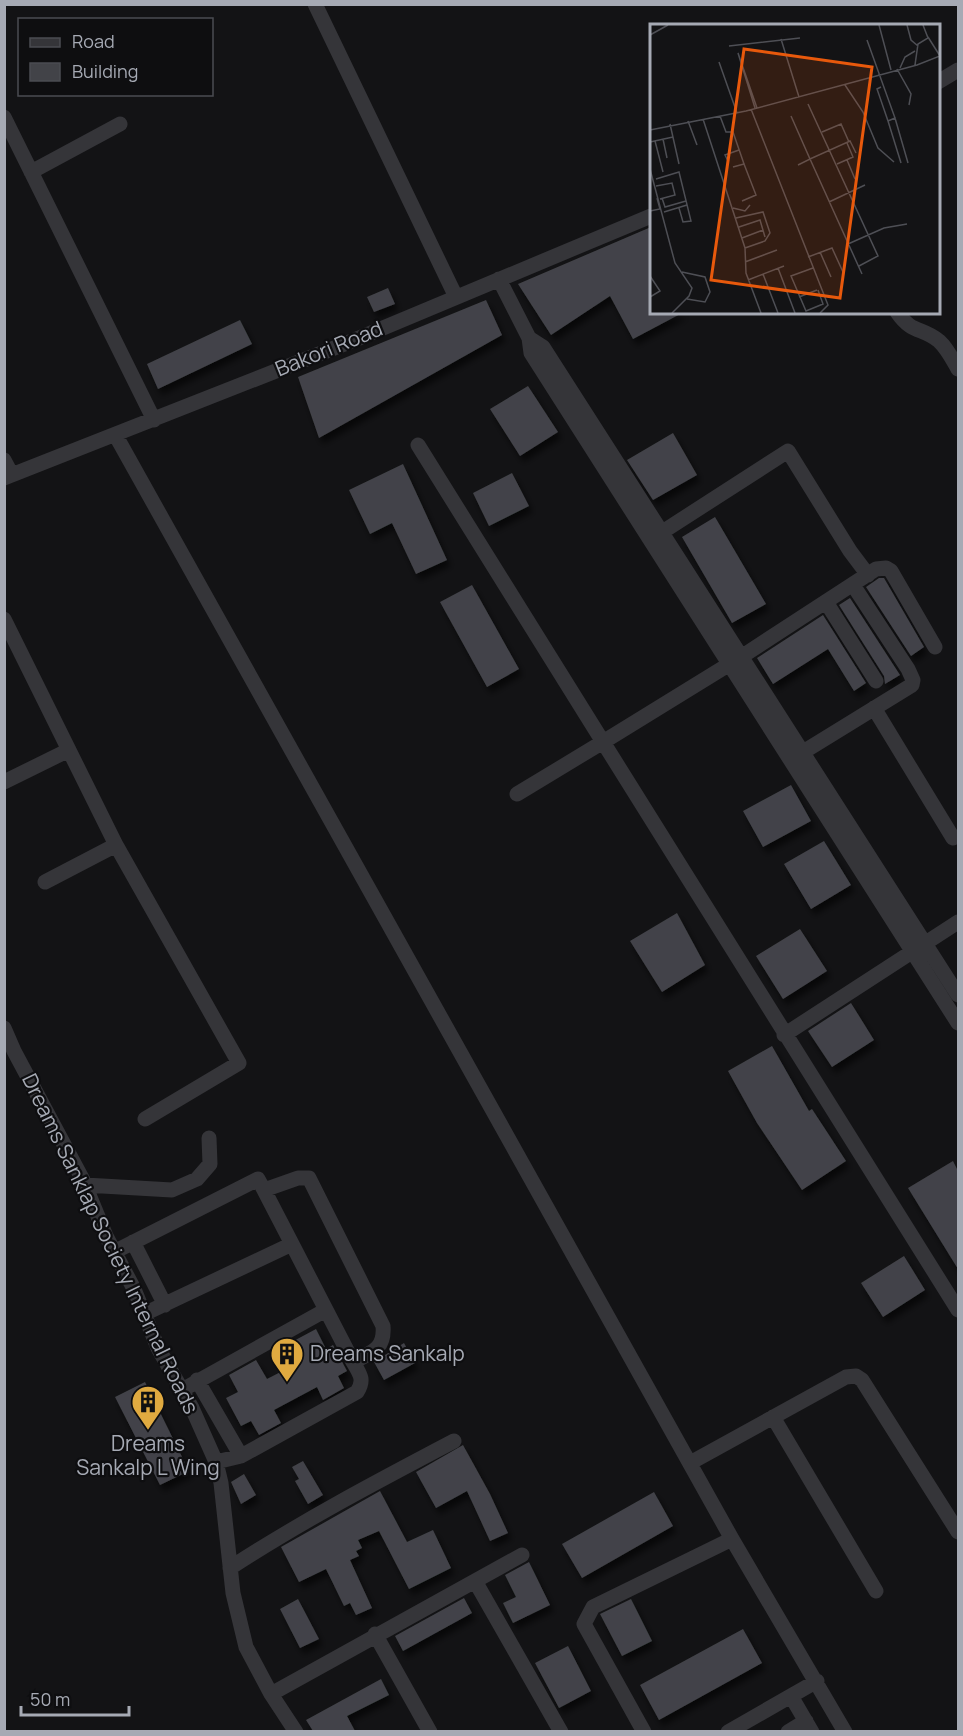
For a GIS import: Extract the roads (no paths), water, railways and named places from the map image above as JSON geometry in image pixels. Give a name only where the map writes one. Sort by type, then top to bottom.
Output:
[{"type":"street","points":[[315,4],[456,297]]},
{"type":"street","points":[[939,81],[958,70]]},
{"type":"street","points":[[4,117],[149,422]]},
{"type":"street","points":[[31,172],[120,124]]},
{"type":"street","points":[[4,141],[149,422]]},
{"type":"street","name":"Bakori Road","points":[[8,477],[352,341],[650,216]]},
{"type":"street","points":[[499,279],[529,338],[540,343],[655,536],[918,947],[958,1023]]},
{"type":"street","points":[[899,314],[914,331],[930,334],[942,343],[958,369]]},
{"type":"street","points":[[116,436],[732,1539],[845,1731]]},
{"type":"street","points":[[418,445],[784,1035],[958,1310]]},
{"type":"street","points":[[655,536],[789,451],[850,551],[868,575]]},
{"type":"street","points":[[4,460],[8,477]]},
{"type":"street","points":[[517,794],[882,568],[891,571],[935,647]]},
{"type":"street","points":[[797,756],[912,685],[913,680],[853,585]]},
{"type":"street","points":[[826,602],[876,681]]},
{"type":"street","points":[[4,619],[116,845],[239,1064],[145,1119]]},
{"type":"street","points":[[874,708],[953,838]]},
{"type":"street","points":[[4,782],[69,750]]},
{"type":"street","points":[[45,882],[116,845]]},
{"type":"street","points":[[784,1035],[958,922]]},
{"type":"street","points":[[918,947],[958,994]]},
{"type":"street","name":"Dreams Sanklap Society Internal Roads","points":[[4,1028],[85,1185],[158,1348],[182,1390],[216,1462],[221,1483],[233,1593],[246,1647],[271,1694],[296,1731]]},
{"type":"street","points":[[85,1185],[172,1190],[197,1179],[210,1164],[209,1138]]},
{"type":"street","points":[[264,1191],[298,1178],[309,1178],[315,1186],[383,1326],[384,1339],[379,1349],[353,1362]]},
{"type":"street","points":[[114,1251],[258,1179],[324,1311],[362,1376],[362,1385],[357,1392],[241,1456],[216,1462]]},
{"type":"street","points":[[133,1242],[165,1305]]},
{"type":"street","points":[[144,1314],[292,1244]]},
{"type":"street","points":[[182,1390],[324,1311]]},
{"type":"street","points":[[690,1463],[846,1377],[856,1376],[862,1380],[958,1532]]},
{"type":"street","points":[[197,1380],[241,1456]]},
{"type":"street","points":[[773,1417],[876,1591]]},
{"type":"street","points":[[230,1568],[279,1536],[366,1487],[454,1442]]},
{"type":"street","points":[[644,1731],[596,1648],[585,1624],[587,1616],[593,1607],[620,1592],[732,1539]]},
{"type":"street","points":[[271,1694],[375,1634],[522,1555]]},
{"type":"street","points":[[475,1581],[561,1731]]},
{"type":"street","points":[[375,1634],[430,1731]]},
{"type":"street","points":[[728,1731],[817,1681]]},
{"type":"street","points":[[788,1731],[809,1726],[791,1696]]},
{"type":"place","name":"Dreams Sankalp","points":[[287,1383]]},
{"type":"place","name":"Dreams Sankalp L Wing","points":[[148,1431]]}]
